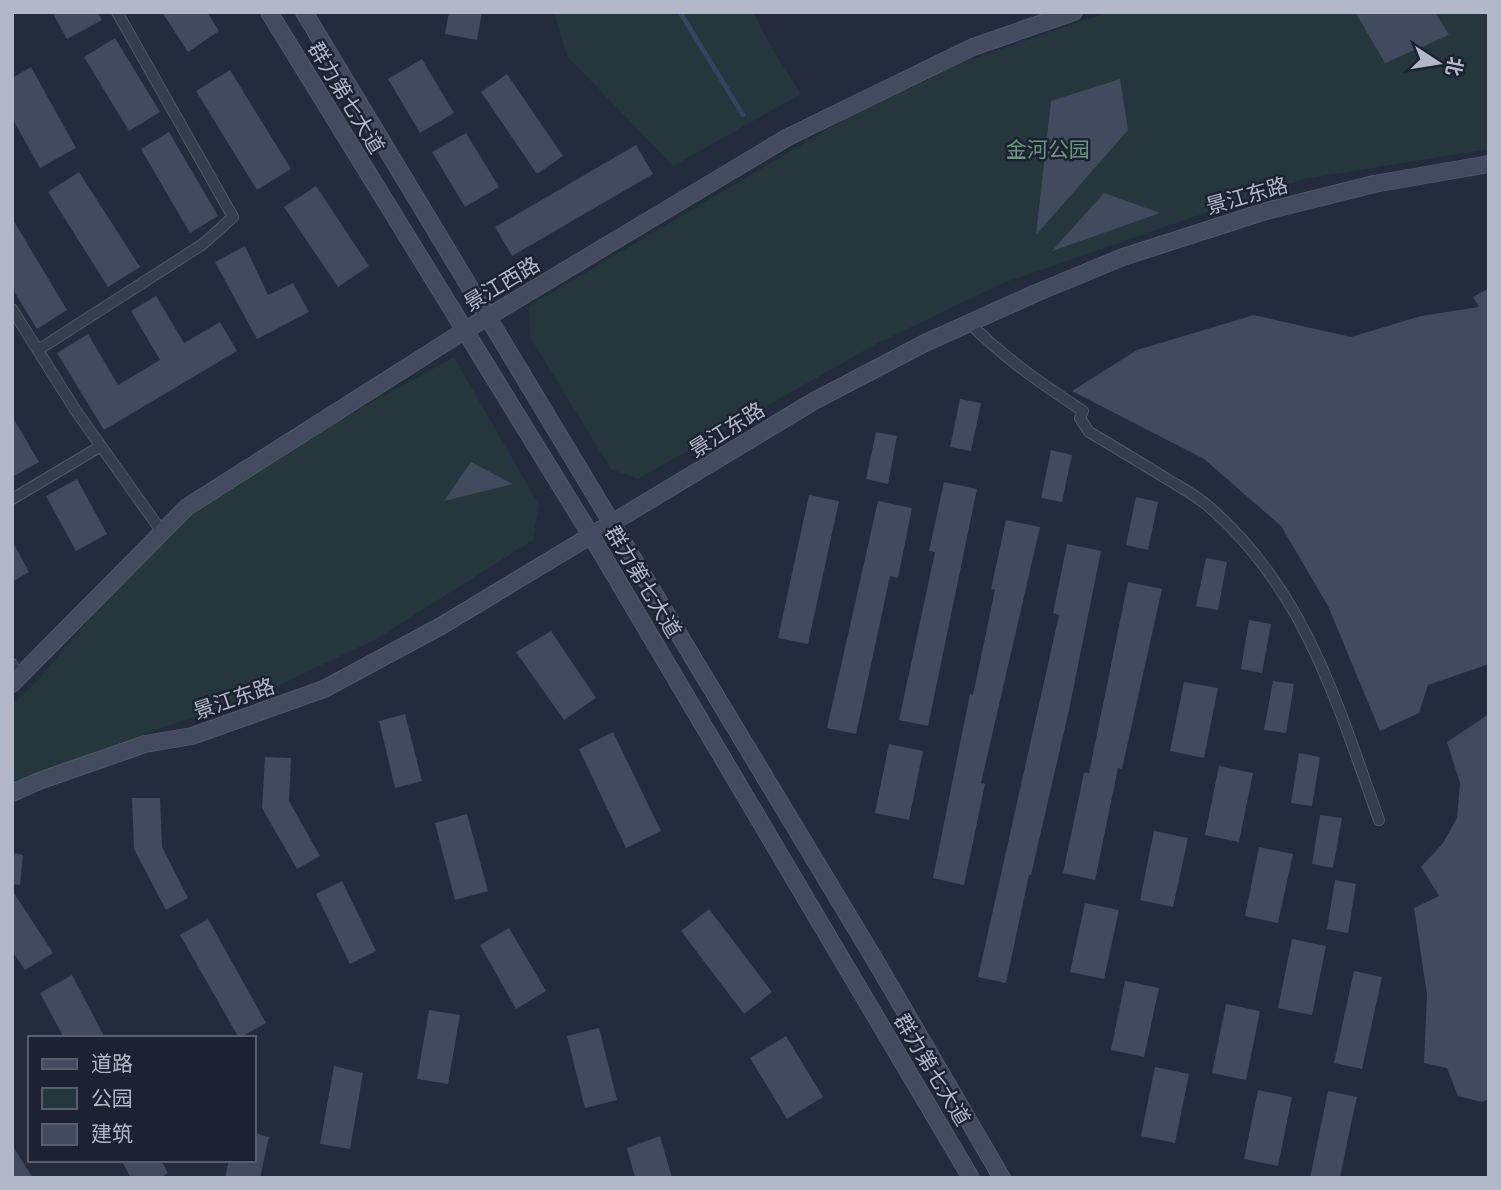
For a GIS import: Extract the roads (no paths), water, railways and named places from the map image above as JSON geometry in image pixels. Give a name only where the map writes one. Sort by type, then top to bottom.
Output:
[{"type":"main road","name":"群力第七大道","points":[[270,12],[592,537],[971,1178]]},
{"type":"main road","name":"群力第七大道","points":[[304,12],[875,960],[1002,1178]]},
{"type":"main road","name":"景江西路","points":[[15,675],[187,507],[464,331],[788,137],[973,47],[1074,12]]},
{"type":"main road","name":"景江东路","points":[[12,793],[145,744],[192,736],[324,689],[441,626],[814,401],[969,323],[1123,257],[1266,211],[1374,184],[1489,164]]},
{"type":"street","points":[[38,350],[203,244],[233,216],[117,12]]},
{"type":"street","points":[[12,309],[101,446],[162,532]]},
{"type":"street","points":[[969,323],[1000,354],[1022,371],[1083,411],[1080,418],[1089,432],[1206,503],[1254,551],[1291,605],[1333,690],[1378,820]]},
{"type":"street","points":[[12,499],[101,446]]},
{"type":"waterway","points":[[680,12],[743,115]]},
{"type":"park label","name":"金河公园","points":[[1048,150]]}]
